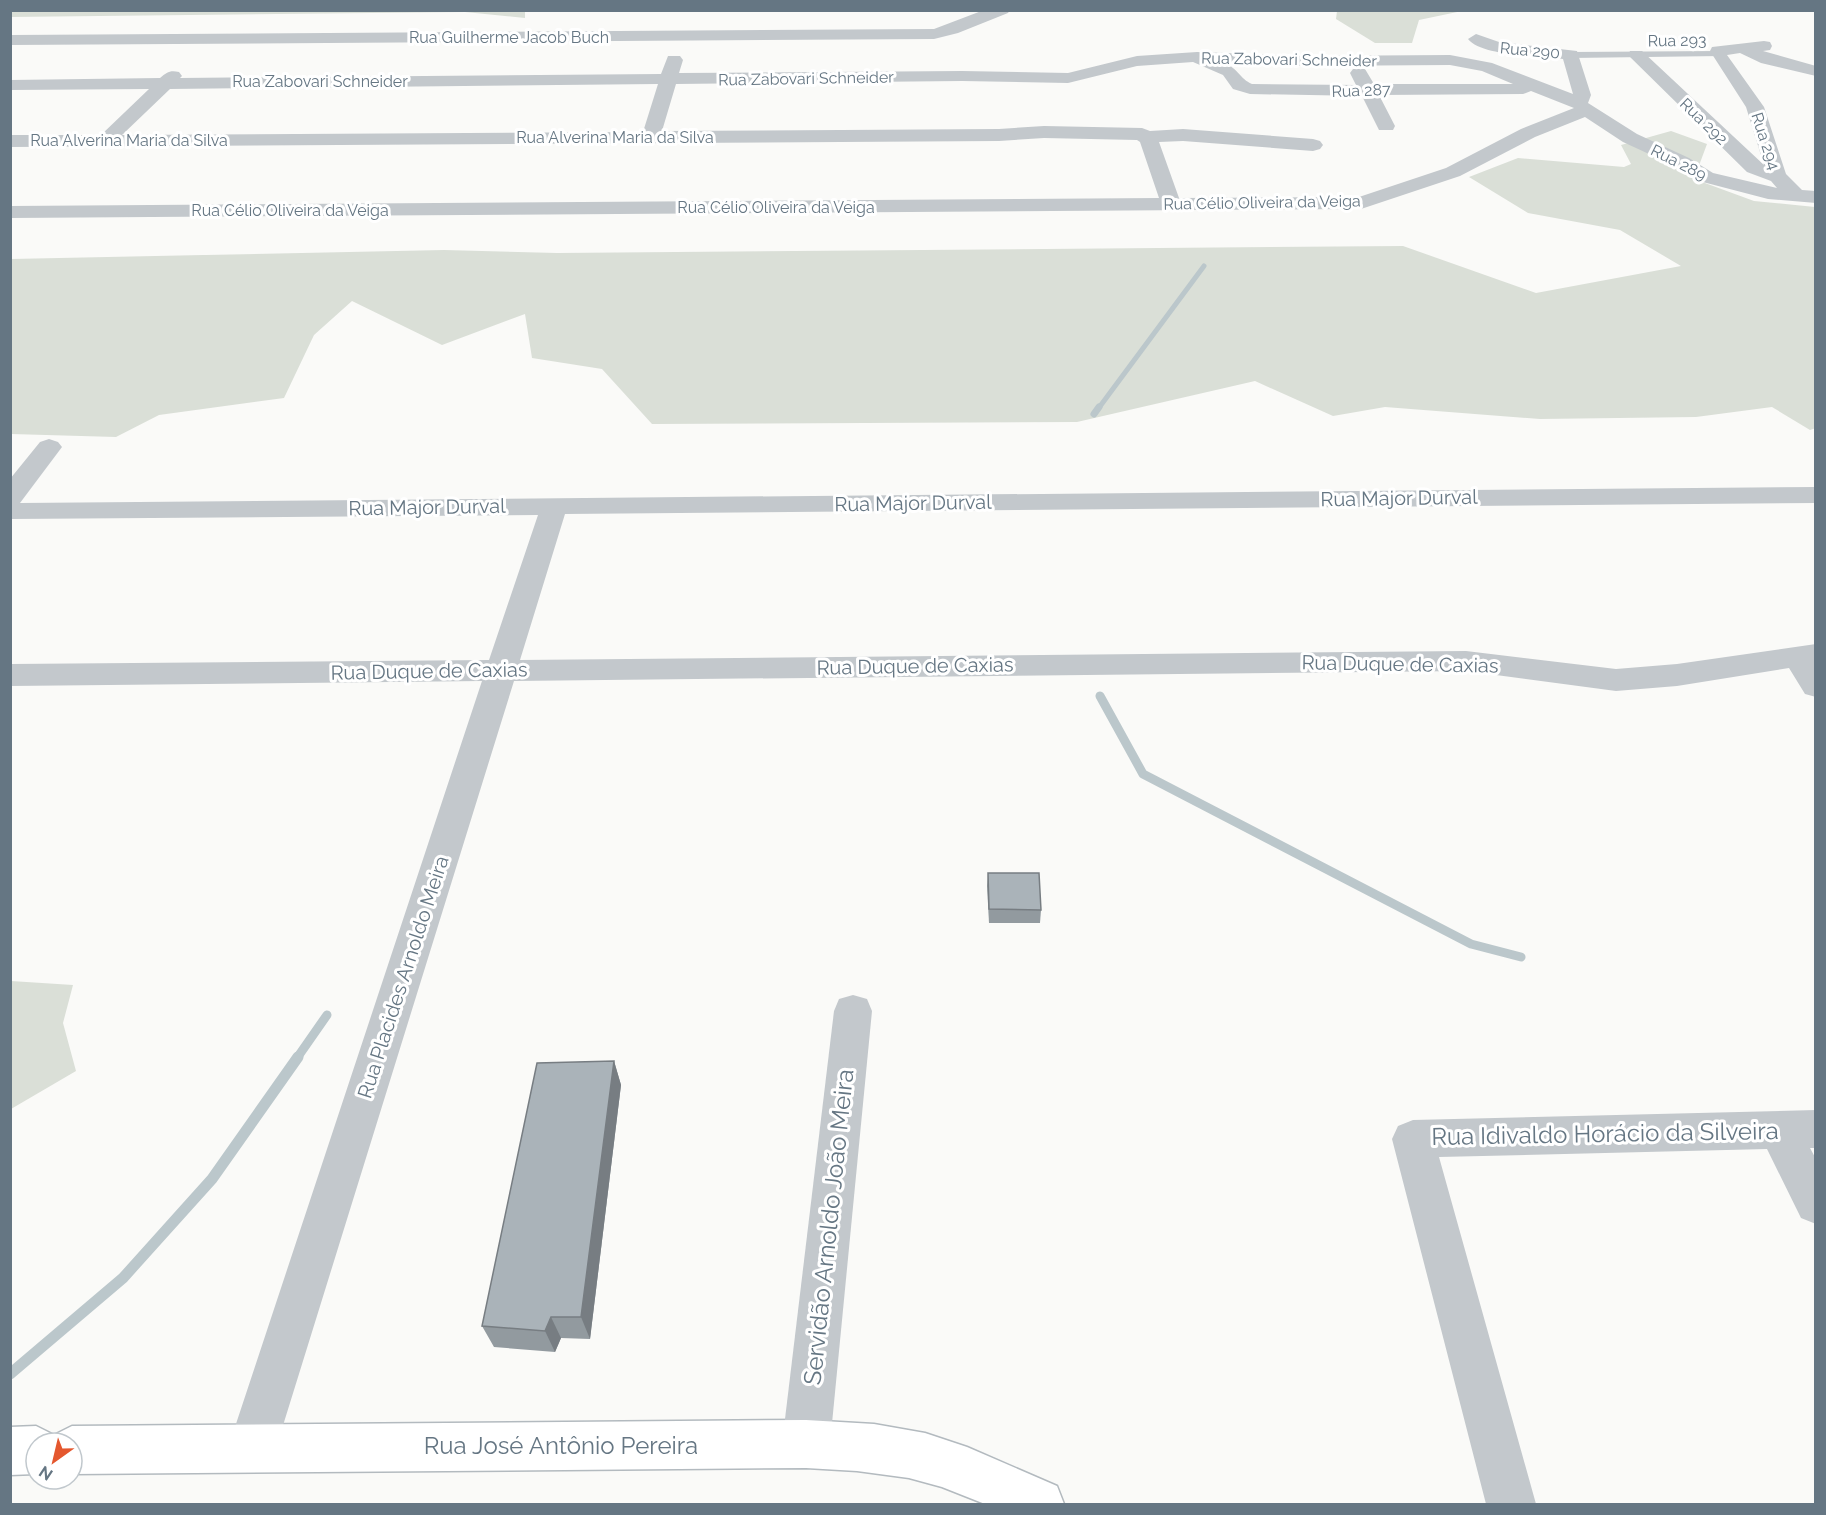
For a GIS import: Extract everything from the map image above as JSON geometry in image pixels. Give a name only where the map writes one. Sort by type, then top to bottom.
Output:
[{"type":"main road","name":"Rua José Antônio Pereira","points":[[84,1450],[806,1444],[866,1448],[940,1462],[1039,1504]]},
{"type":"street","name":"Rua Guilherme Jacob Buch","points":[[10,40],[934,34],[957,30],[1002,10]]},
{"type":"street","points":[[651,136],[681,36]]},
{"type":"street","points":[[105,141],[211,38]]},
{"type":"street","name":"Rua 290","points":[[1476,39],[1491,47],[1550,50],[1571,55],[1583,106]]},
{"type":"street","points":[[1356,42],[1367,90],[1386,126]]},
{"type":"street","points":[[1718,54],[1718,51],[1722,50],[1764,46]]},
{"type":"street","points":[[1744,48],[1767,59],[1815,70]]},
{"type":"street","name":"Rua 294","points":[[1718,54],[1755,107],[1778,177],[1806,196]]},
{"type":"street","name":"Rua 292","points":[[1636,55],[1754,168],[1778,177]]},
{"type":"street","name":"Rua Zabovari Schneider","points":[[10,84],[973,76],[1068,78],[1137,61],[1187,57],[1461,61],[1485,67],[1546,89],[1583,106]]},
{"type":"street","name":"Rua 287","points":[[1187,57],[1220,66],[1229,71],[1239,85],[1250,89],[1546,89]]},
{"type":"street","name":"Rua Célio Oliveira da Veiga","points":[[10,212],[1361,203],[1453,172],[1583,106]]},
{"type":"street","name":"Rua 289","points":[[1583,106],[1630,138],[1682,162],[1706,177],[1768,193],[1806,196]]},
{"type":"street","name":"Rua Alverina Maria da Silva","points":[[10,141],[999,135],[1094,132],[1142,134],[1146,137],[1183,135],[1313,145]]},
{"type":"street","points":[[1146,137],[1171,204]]},
{"type":"street","points":[[10,498],[49,447]]},
{"type":"street","name":"Rua Major Durval","points":[[10,511],[1815,495]]},
{"type":"street","name":"Rua Placides Arnoldo Meira","points":[[252,1448],[554,506]]},
{"type":"street","points":[[1806,655],[1815,686]]},
{"type":"street","name":"Rua Duque de Caxias","points":[[10,675],[1466,661],[1616,680],[1677,675],[1806,655]]},
{"type":"street","name":"Servidão Arnoldo João Meira","points":[[806,1444],[853,1011]]},
{"type":"street","points":[[1797,1130],[1815,1204]]},
{"type":"street","name":"Rua Idivaldo Horácio da Silveira","points":[[1511,1504],[1413,1139],[1797,1130]]},
{"type":"lane","name":"Rua 293","points":[[1571,55],[1718,54]]},
{"type":"shaded area","points":[[11,10],[525,11],[525,18],[465,12],[10,17]]},
{"type":"shaded area","points":[[1337,10],[1462,11],[1419,20],[1412,43],[1375,43],[1336,19]]},
{"type":"shaded area","points":[[1671,131],[1707,144],[1694,179],[1754,201],[1815,207],[1816,428],[1810,430],[1772,407],[1696,417],[1540,419],[1385,407],[1333,416],[1255,381],[1077,422],[652,424],[602,369],[532,358],[525,314],[442,345],[352,301],[314,335],[284,398],[159,415],[116,437],[11,434],[11,259],[444,250],[557,253],[1403,246],[1536,293],[1681,266],[1620,230],[1528,213],[1469,177],[1518,158],[1624,167],[1631,164],[1621,145]]},
{"type":"shaded area","points":[[11,981],[73,985],[63,1023],[76,1071],[11,1109]]},
{"type":"building","points":[[988,873],[1039,873],[1041,910],[989,909]]},
{"type":"building","points":[[614,1061],[581,1317],[551,1317],[545,1331],[482,1326],[537,1063]]},
{"type":"waterway","points":[[1098,409],[1204,266]]},
{"type":"waterway","points":[[1094,414],[1099,407]]},
{"type":"waterway","points":[[1100,696],[1143,774],[1471,944],[1521,957]]},
{"type":"waterway","points":[[297,1058],[327,1015]]},
{"type":"waterway","points":[[10,1374],[123,1278],[212,1179],[298,1057]]}]
